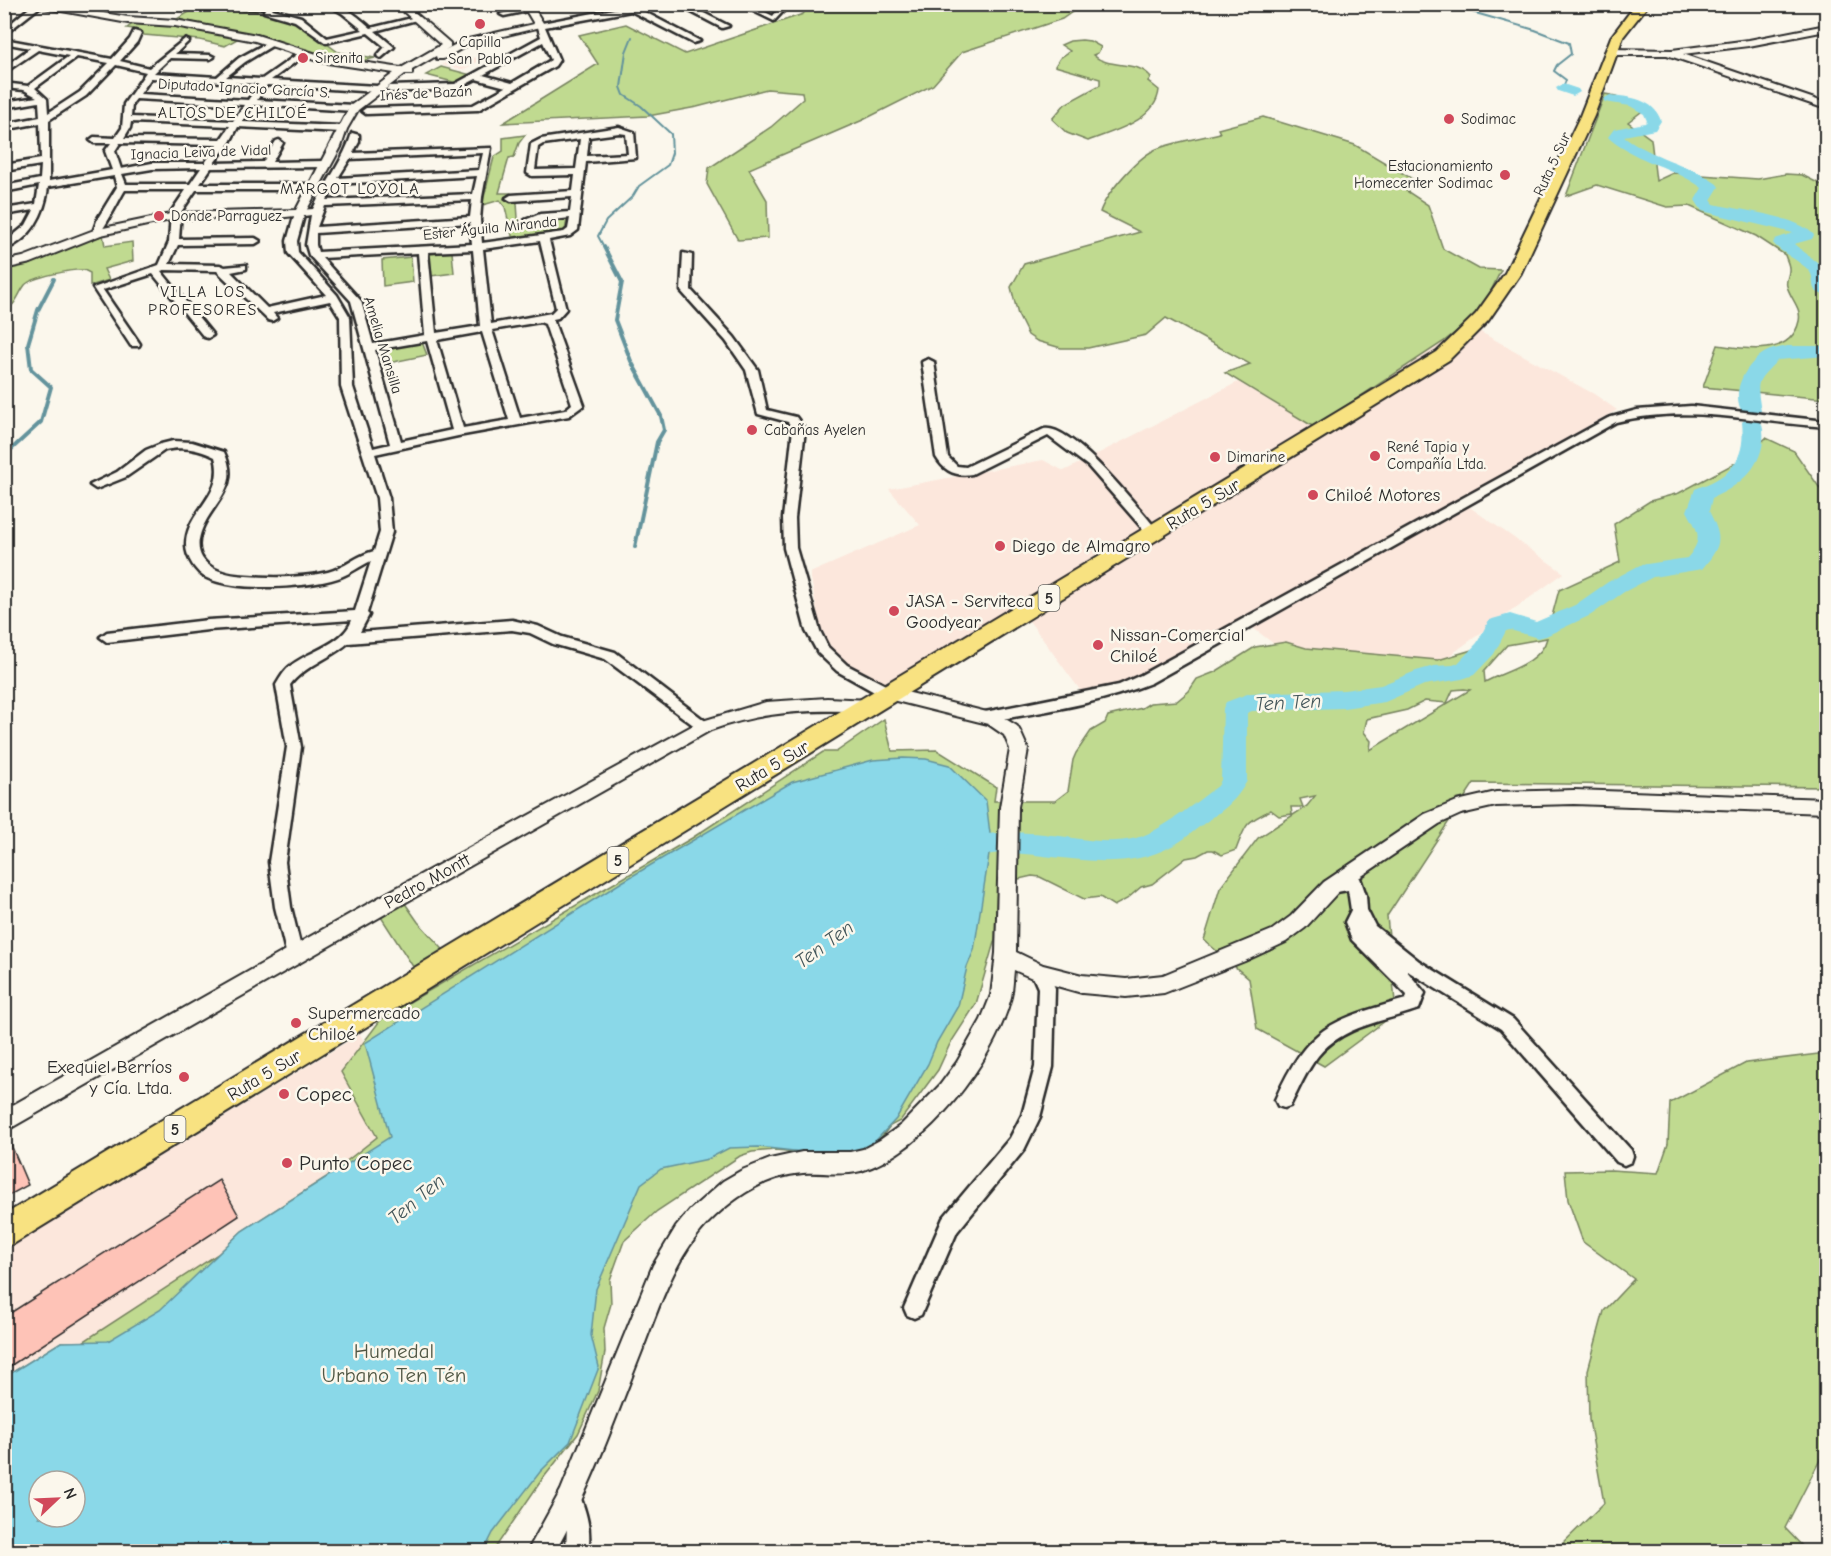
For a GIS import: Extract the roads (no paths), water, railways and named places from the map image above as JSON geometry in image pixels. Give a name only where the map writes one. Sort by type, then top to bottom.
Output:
[{"type":"highway","name":"Ruta 5 Sur","points":[[1513,271],[1518,241],[1589,81],[1607,58],[1624,26],[1643,4]]},
{"type":"highway","name":"Ruta 5 Sur","points":[[4,1232],[1443,356],[1486,316],[1500,297],[1533,238],[1600,85],[1607,58]]},
{"type":"highway","points":[[1555,159],[1570,154]]},
{"type":"street","points":[[225,4],[244,7],[273,5]]},
{"type":"street","points":[[330,4],[345,11],[390,47],[381,56]]},
{"type":"street","points":[[314,255],[311,246],[319,207],[331,181],[355,142],[357,123],[366,111],[408,72],[447,45],[399,4]]},
{"type":"street","points":[[504,14],[557,4]]},
{"type":"street","points":[[679,4],[725,26]]},
{"type":"street","points":[[748,6],[774,19],[787,4]]},
{"type":"street","points":[[4,33],[33,5],[128,20],[175,23],[272,42],[321,59],[408,72]]},
{"type":"street","points":[[273,5],[267,10],[298,19],[337,50]]},
{"type":"street","points":[[295,956],[283,907],[277,862],[294,747],[283,685],[293,671],[347,638],[356,628],[362,615],[386,532],[383,498],[370,452],[347,387],[345,317],[333,297],[293,253],[292,241],[300,213],[354,108],[377,89],[475,40],[650,5]]},
{"type":"street","name":"Inés de Bazán","points":[[366,111],[475,108],[552,64],[555,60],[534,7]]},
{"type":"street","points":[[633,9],[696,41]]},
{"type":"street","points":[[326,41],[416,19]]},
{"type":"street","points":[[4,20],[18,21]]},
{"type":"street","points":[[1607,58],[1730,46],[1827,28]]},
{"type":"street","points":[[4,127],[44,119],[74,101],[113,63],[137,33]]},
{"type":"street","points":[[390,89],[457,86],[546,38]]},
{"type":"street","points":[[4,41],[141,67],[150,73],[377,89]]},
{"type":"street","points":[[123,187],[110,151],[126,128],[128,104],[150,73],[185,41]]},
{"type":"street","points":[[220,78],[242,60],[272,42]]},
{"type":"street","points":[[4,71],[38,46]]},
{"type":"street","points":[[1690,59],[1730,46]]},
{"type":"street","points":[[1668,52],[1827,106]]},
{"type":"street","points":[[159,269],[174,242],[175,216],[192,188],[266,81],[276,70],[302,53]]},
{"type":"street","points":[[29,89],[74,56]]},
{"type":"street","points":[[168,56],[210,57]]},
{"type":"street","points":[[476,75],[513,86]]},
{"type":"street","points":[[4,85],[29,89],[38,93],[43,99],[46,161],[44,183],[36,218],[25,232],[4,247]]},
{"type":"street","name":"Diputado Ignacio García S.","points":[[133,96],[354,108]]},
{"type":"street","points":[[4,105],[43,99]]},
{"type":"street","points":[[126,119],[239,123],[355,135]]},
{"type":"street","points":[[581,172],[536,174],[530,171],[534,146],[630,132],[633,156],[583,159]]},
{"type":"street","name":"Ester Águila Miranda","points":[[314,255],[478,247],[544,239],[570,232],[575,215],[585,137]]},
{"type":"street","points":[[94,140],[226,142]]},
{"type":"street","points":[[266,164],[279,143]]},
{"type":"street","points":[[346,156],[488,150],[477,197],[475,220],[486,328],[515,422]]},
{"type":"street","points":[[4,168],[46,161]]},
{"type":"street","name":"Ignacia Leiva de Vidal","points":[[4,189],[152,166],[325,164]]},
{"type":"street","points":[[331,181],[483,173]]},
{"type":"street","points":[[123,187],[312,187]]},
{"type":"street","points":[[98,232],[103,219],[123,187]]},
{"type":"street","points":[[511,198],[578,194]]},
{"type":"street","points":[[4,265],[27,260],[98,232],[175,216],[277,215],[300,213],[319,207],[477,197]]},
{"type":"street","points":[[4,212],[39,206]]},
{"type":"street","points":[[530,220],[540,217],[575,215]]},
{"type":"street","points":[[313,230],[475,220]]},
{"type":"street","points":[[370,348],[544,320],[554,316],[561,309],[544,239]]},
{"type":"street","points":[[174,242],[255,241]]},
{"type":"street","points":[[423,250],[431,338],[458,432]]},
{"type":"street","name":"Amelia Mansilla","points":[[314,255],[346,286],[356,301],[396,445]]},
{"type":"street","points":[[687,255],[686,291],[730,339],[752,370],[762,412],[792,419],[800,429],[789,518],[790,548],[813,631],[823,650],[880,700]]},
{"type":"street","points":[[135,344],[98,291],[103,286],[159,269],[242,267]]},
{"type":"street","points":[[159,269],[208,335]]},
{"type":"street","points":[[222,269],[269,314],[333,297]]},
{"type":"street","points":[[370,452],[458,432],[569,413],[575,410],[578,405],[550,322],[544,320]]},
{"type":"street","points":[[928,363],[942,457],[948,466],[959,471],[968,471],[1048,431],[1067,441],[1081,453],[1154,534]]},
{"type":"street","points":[[985,717],[1079,699],[1146,679],[1612,420],[1648,411],[1689,409],[1827,424]]},
{"type":"street","points":[[96,485],[122,475],[160,446],[176,443],[202,447],[220,455],[225,471],[213,501],[191,538],[195,557],[212,575],[238,581],[323,578],[340,573],[367,556],[379,554]]},
{"type":"street","points":[[107,638],[208,625],[362,615]]},
{"type":"street","points":[[347,638],[506,626],[533,628],[558,641],[610,655],[705,726]]},
{"type":"street","name":"Pedro Montt","points":[[4,1122],[705,726],[736,714],[771,706],[880,700],[985,717],[1006,726],[1018,743],[1019,749],[1009,806],[1006,957],[999,1001],[986,1031],[952,1085],[912,1130],[891,1146],[867,1158],[835,1164],[793,1164],[757,1175],[709,1206],[682,1236],[661,1272],[570,1499],[540,1551]]},
{"type":"street","points":[[1006,957],[1038,972],[1082,984],[1126,988],[1164,984],[1279,936],[1298,922],[1331,887],[1432,819],[1457,808],[1496,799],[1598,798],[1827,806]]},
{"type":"street","points":[[1331,887],[1354,883],[1359,910],[1369,931],[1413,966],[1508,1024],[1624,1156]]},
{"type":"street","points":[[1284,1100],[1314,1047],[1335,1033],[1373,1016],[1413,1004],[1416,993],[1358,935],[1353,922],[1359,910]]},
{"type":"street","points":[[914,1308],[950,1225],[1017,1144],[1031,1117],[1044,1067],[1047,988],[1038,972]]},
{"type":"street","points":[[570,1499],[577,1518],[579,1541],[577,1551]]},
{"type":"water","name":"Humedal Urbano Ten Tén","points":[[926,759],[949,765],[986,801],[991,842],[974,950],[967,967],[958,1006],[896,1119],[866,1151],[830,1155],[758,1147],[729,1148],[708,1159],[661,1169],[641,1184],[596,1289],[591,1335],[599,1367],[570,1442],[540,1472],[493,1533],[484,1551],[5,1552],[5,1377],[61,1342],[108,1341],[160,1310],[242,1231],[390,1137],[365,1043],[622,882],[792,782],[873,760]]},
{"type":"waterway","points":[[1475,4],[1471,9],[1472,12],[1535,30],[1569,43],[1571,54],[1557,65],[1554,71],[1566,80],[1563,88]]},
{"type":"waterway","points":[[605,249],[598,236],[606,221],[633,196],[639,186],[668,165],[672,153],[671,134],[641,106],[624,95],[621,87],[626,52],[632,37]]},
{"type":"waterway","points":[[1563,88],[1573,92]]},
{"type":"waterway","points":[[1610,99],[1634,102],[1651,112],[1654,121],[1650,127],[1619,132],[1616,137],[1638,152],[1688,173],[1711,187],[1703,200],[1708,208],[1785,225],[1799,229],[1806,235],[1781,243],[1819,271],[1820,284],[1826,290]]},
{"type":"waterway","points":[[604,247],[622,282],[615,320],[631,361],[661,416],[664,430],[657,442],[635,547]]},
{"type":"waterway","points":[[4,456],[41,422],[51,387],[31,369],[28,344],[38,310],[54,279]]},
{"type":"waterway","points":[[1751,411],[1747,386],[1752,376],[1771,356],[1787,352],[1826,351]]},
{"type":"waterway","name":"Ten Ten","points":[[958,850],[991,842],[1043,844],[1105,852],[1134,849],[1163,839],[1227,793],[1234,781],[1235,708],[1250,702],[1344,699],[1385,693],[1416,679],[1434,674],[1454,673],[1466,669],[1486,648],[1497,626],[1510,622],[1538,630],[1583,610],[1616,587],[1648,570],[1694,564],[1707,549],[1709,532],[1698,511],[1702,494],[1726,483],[1743,468],[1752,448],[1752,422]]},
{"type":"place","name":"Capilla San Pablo","points":[[480,24]]},
{"type":"place","name":"Sirenita","points":[[303,58]]},
{"type":"place","name":"Sodimac","points":[[1449,119]]},
{"type":"place","name":"Estacionamiento Homecenter Sodimac","points":[[1505,175]]},
{"type":"place","name":"Donde Parraguez","points":[[159,216]]},
{"type":"place","name":"Cabañas Ayelen","points":[[752,430]]},
{"type":"place","name":"René Tapia y Compañía Ltda.","points":[[1375,456]]},
{"type":"place","name":"Dimarine","points":[[1215,457]]},
{"type":"place","name":"Chiloé Motores","points":[[1313,495]]},
{"type":"place","name":"Diego de Almagro","points":[[1000,546]]},
{"type":"place","name":"JASA - Serviteca Goodyear","points":[[894,611]]},
{"type":"place","name":"Nissan-Comercial Chiloé","points":[[1098,645]]},
{"type":"place","name":"Supermercado Chiloé","points":[[296,1023]]},
{"type":"place","name":"Exequiel Berríos y Cía. Ltda.","points":[[184,1077]]},
{"type":"place","name":"Copec","points":[[284,1094]]},
{"type":"place","name":"Punto Copec","points":[[287,1163]]},
{"type":"district","name":"ALTOS DE CHILOÉ","points":[[233,112]]},
{"type":"district","name":"MARGOT LOYOLA","points":[[350,188]]},
{"type":"district","name":"VILLA LOS PROFESORES","points":[[203,300]]}]
